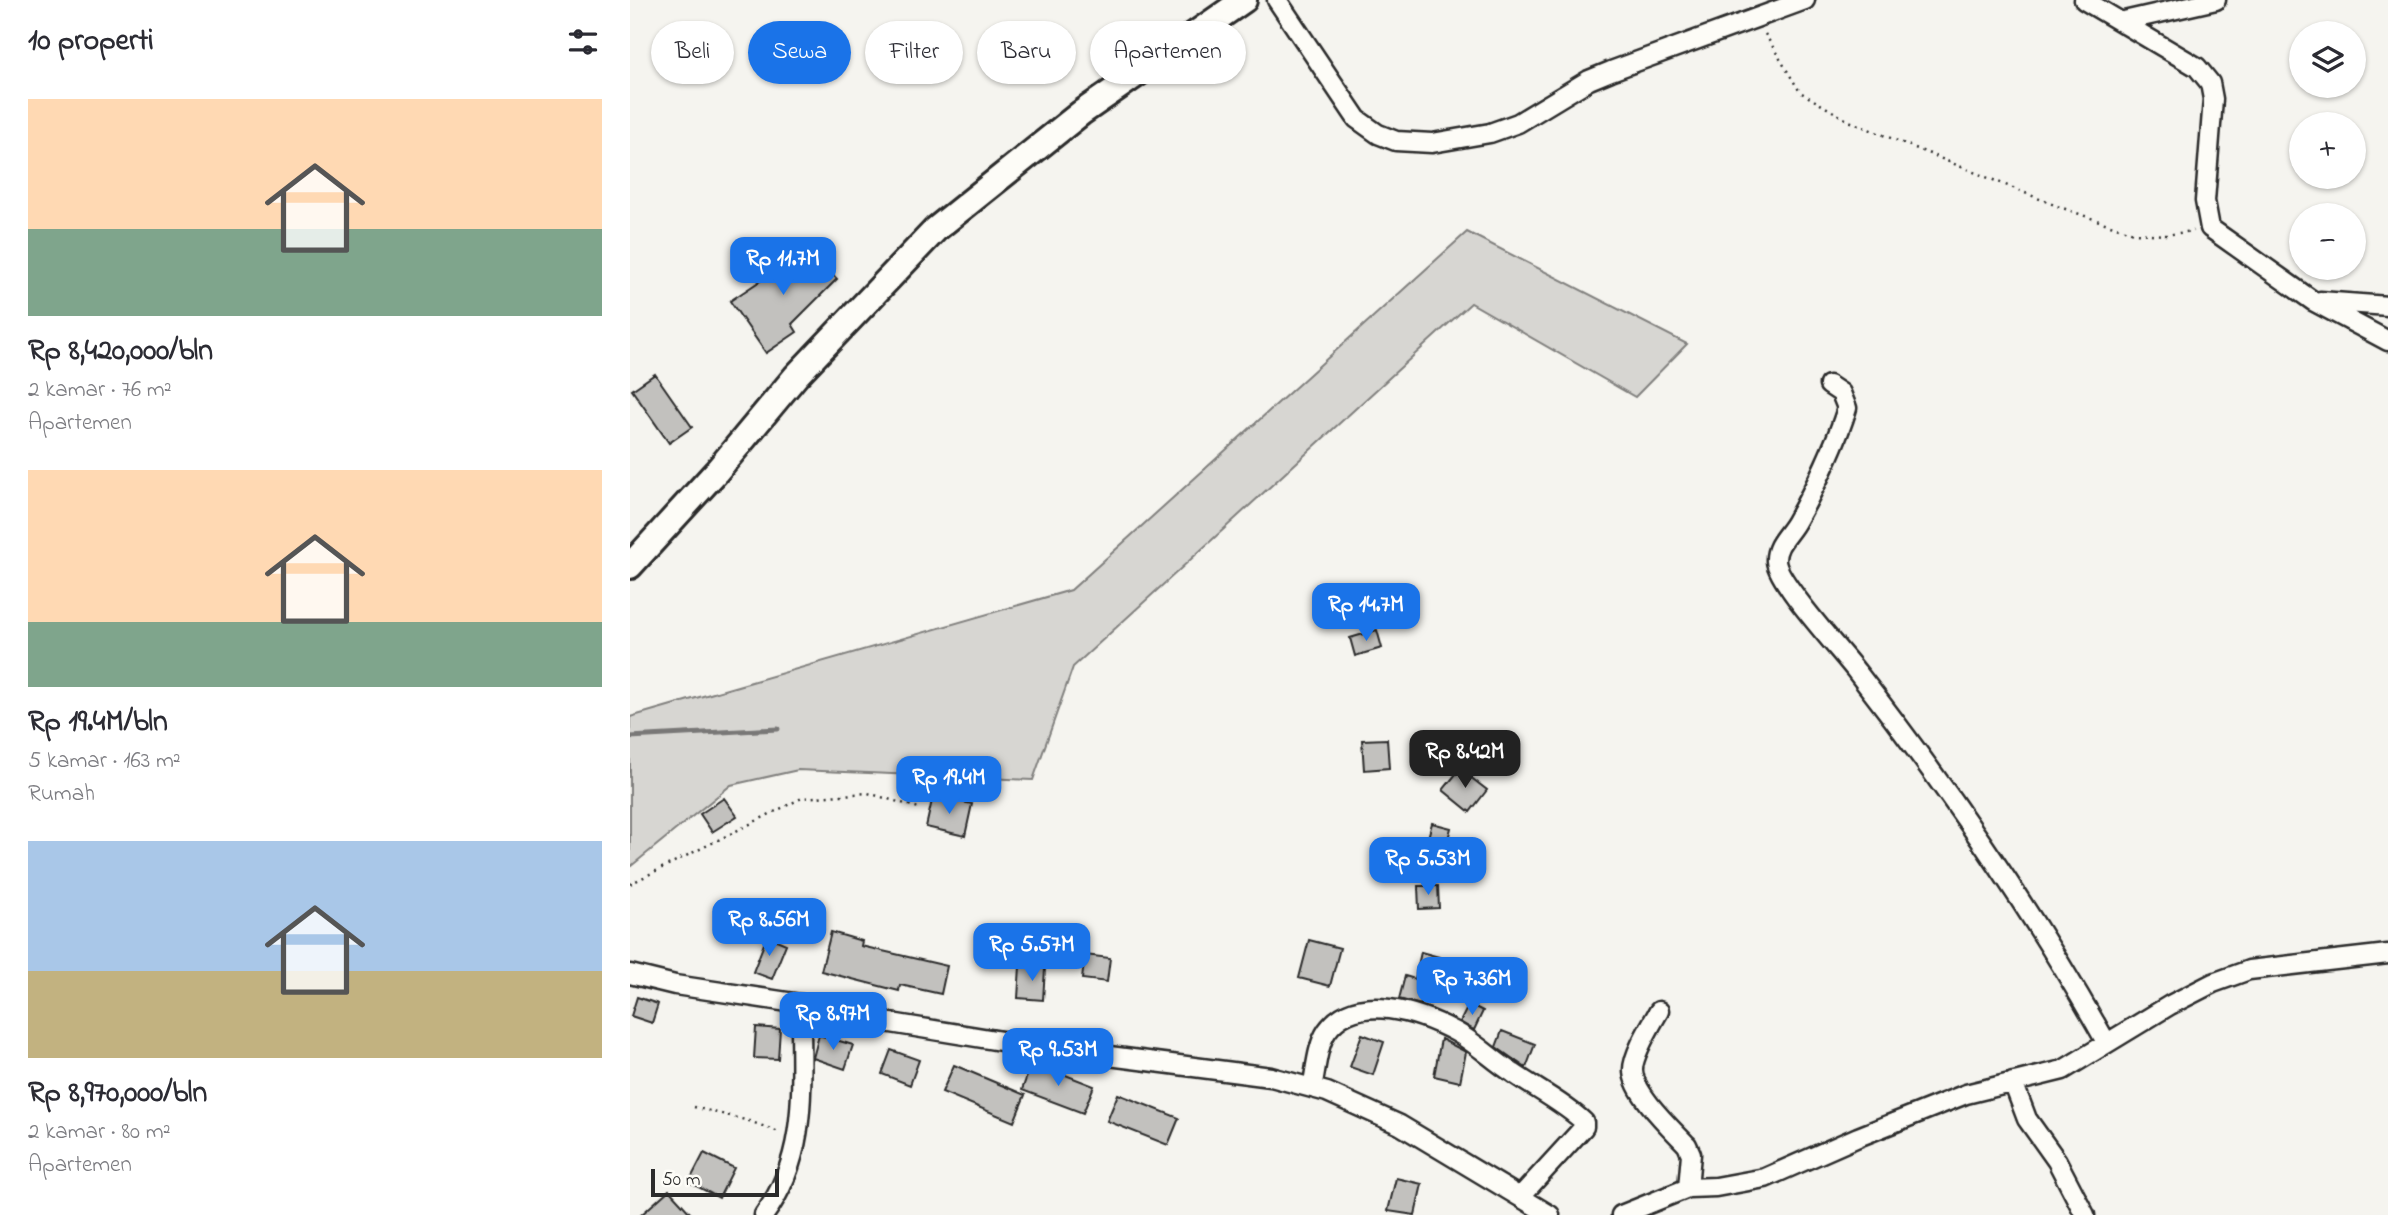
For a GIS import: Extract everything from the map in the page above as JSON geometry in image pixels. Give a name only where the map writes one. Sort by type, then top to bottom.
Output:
[{"type":"street","points":[[630,566],[716,472],[796,376],[936,229],[1081,113],[1244,0]]},
{"type":"street","points":[[1277,0],[1357,119],[1389,139],[1419,143],[1455,141],[1518,123],[1600,75],[1658,51],[1805,0]]},
{"type":"street","points":[[2084,0],[2124,21],[2197,67],[2210,83],[2212,110],[2205,201],[2210,228],[2314,301],[2388,341]]},
{"type":"street","points":[[2124,21],[2216,0]]},
{"type":"street","points":[[2314,301],[2388,306]]},
{"type":"street","points":[[1829,385],[1841,393],[1847,408],[1797,521],[1779,547],[1777,567],[1801,602],[1913,745],[1961,813],[2075,988],[2106,1042]]},
{"type":"street","points":[[1621,1215],[1688,1188],[1716,1187],[1765,1178],[1966,1094],[2063,1070],[2106,1042],[2213,983],[2249,970],[2388,954]]},
{"type":"street","points":[[630,974],[674,985],[802,1004],[891,1023],[1031,1046],[1271,1077],[1312,1088],[1400,1125],[1550,1215]]},
{"type":"street","points":[[764,1215],[773,1202],[798,1139],[801,1112],[802,1004]]},
{"type":"street","points":[[1312,1088],[1322,1041],[1327,1031],[1345,1015],[1356,1010],[1388,1009],[1416,1016],[1455,1032],[1584,1122],[1584,1127],[1520,1197]]},
{"type":"street","points":[[1659,1011],[1633,1069],[1640,1092],[1687,1145],[1691,1154],[1688,1188]]},
{"type":"street","points":[[2013,1082],[2026,1119],[2057,1161],[2085,1215]]},
{"type":"path","points":[[1756,19],[1800,92],[1849,121],[2057,206],[2133,233],[2166,235],[2210,228]]},
{"type":"path","points":[[630,884],[802,797],[868,793],[922,809]]},
{"type":"path","points":[[694,1107],[749,1121],[798,1139]]},
{"type":"shaded area","points":[[1467,232],[1687,344],[1635,397],[1471,303],[1073,667],[1033,780],[798,770],[731,785],[630,867],[630,717],[1071,590]]},
{"type":"building","points":[[802,243],[837,279],[792,324],[797,332],[766,353],[730,301],[769,275]]},
{"type":"building","points":[[655,374],[692,427],[669,443],[632,390]]},
{"type":"building","points":[[1377,630],[1382,648],[1355,656],[1350,638]]},
{"type":"building","points":[[1387,739],[1389,768],[1364,770],[1362,740]]},
{"type":"building","points":[[1460,769],[1487,790],[1470,812],[1443,790]]},
{"type":"building","points":[[933,796],[972,804],[965,836],[926,827]]},
{"type":"building","points":[[724,798],[737,816],[712,832],[700,814]]},
{"type":"building","points":[[1432,823],[1451,828],[1441,865],[1422,860]]},
{"type":"building","points":[[1418,886],[1438,886],[1439,908],[1419,909]]},
{"type":"building","points":[[831,932],[862,941],[861,946],[947,966],[941,994],[900,985],[899,991],[821,971]]},
{"type":"building","points":[[767,936],[786,944],[772,979],[753,972]]},
{"type":"building","points":[[1309,940],[1340,948],[1330,986],[1299,978]]},
{"type":"building","points":[[1421,952],[1439,957],[1434,978],[1428,977],[1421,1005],[1399,999],[1405,976],[1415,979]]},
{"type":"building","points":[[1085,955],[1110,958],[1107,982],[1082,979]]},
{"type":"building","points":[[1020,966],[1045,968],[1043,1000],[1018,998]]},
{"type":"building","points":[[637,997],[658,1004],[652,1023],[631,1016]]},
{"type":"building","points":[[1469,1004],[1483,1011],[1474,1030],[1460,1022]]},
{"type":"building","points":[[756,1027],[780,1029],[778,1059],[754,1058]]},
{"type":"building","points":[[1502,1031],[1535,1044],[1526,1068],[1496,1047]]},
{"type":"building","points":[[1362,1034],[1384,1042],[1373,1075],[1350,1067]]},
{"type":"building","points":[[819,1035],[853,1045],[845,1069],[813,1058]]},
{"type":"building","points":[[1441,1039],[1466,1052],[1460,1082],[1434,1076]]},
{"type":"building","points":[[891,1050],[919,1060],[910,1085],[882,1074]]},
{"type":"building","points":[[1032,1062],[1094,1086],[1083,1113],[1022,1090]]},
{"type":"building","points":[[954,1065],[1025,1095],[1014,1122],[942,1092]]},
{"type":"building","points":[[1118,1094],[1179,1118],[1168,1145],[1107,1121]]},
{"type":"building","points":[[704,1153],[734,1168],[719,1198],[689,1182]]},
{"type":"building","points":[[1396,1178],[1422,1184],[1415,1215],[1388,1211]]},
{"type":"building","points":[[669,1190],[692,1215],[641,1215]]},
{"type":"waterway","points":[[630,737],[778,729]]}]
